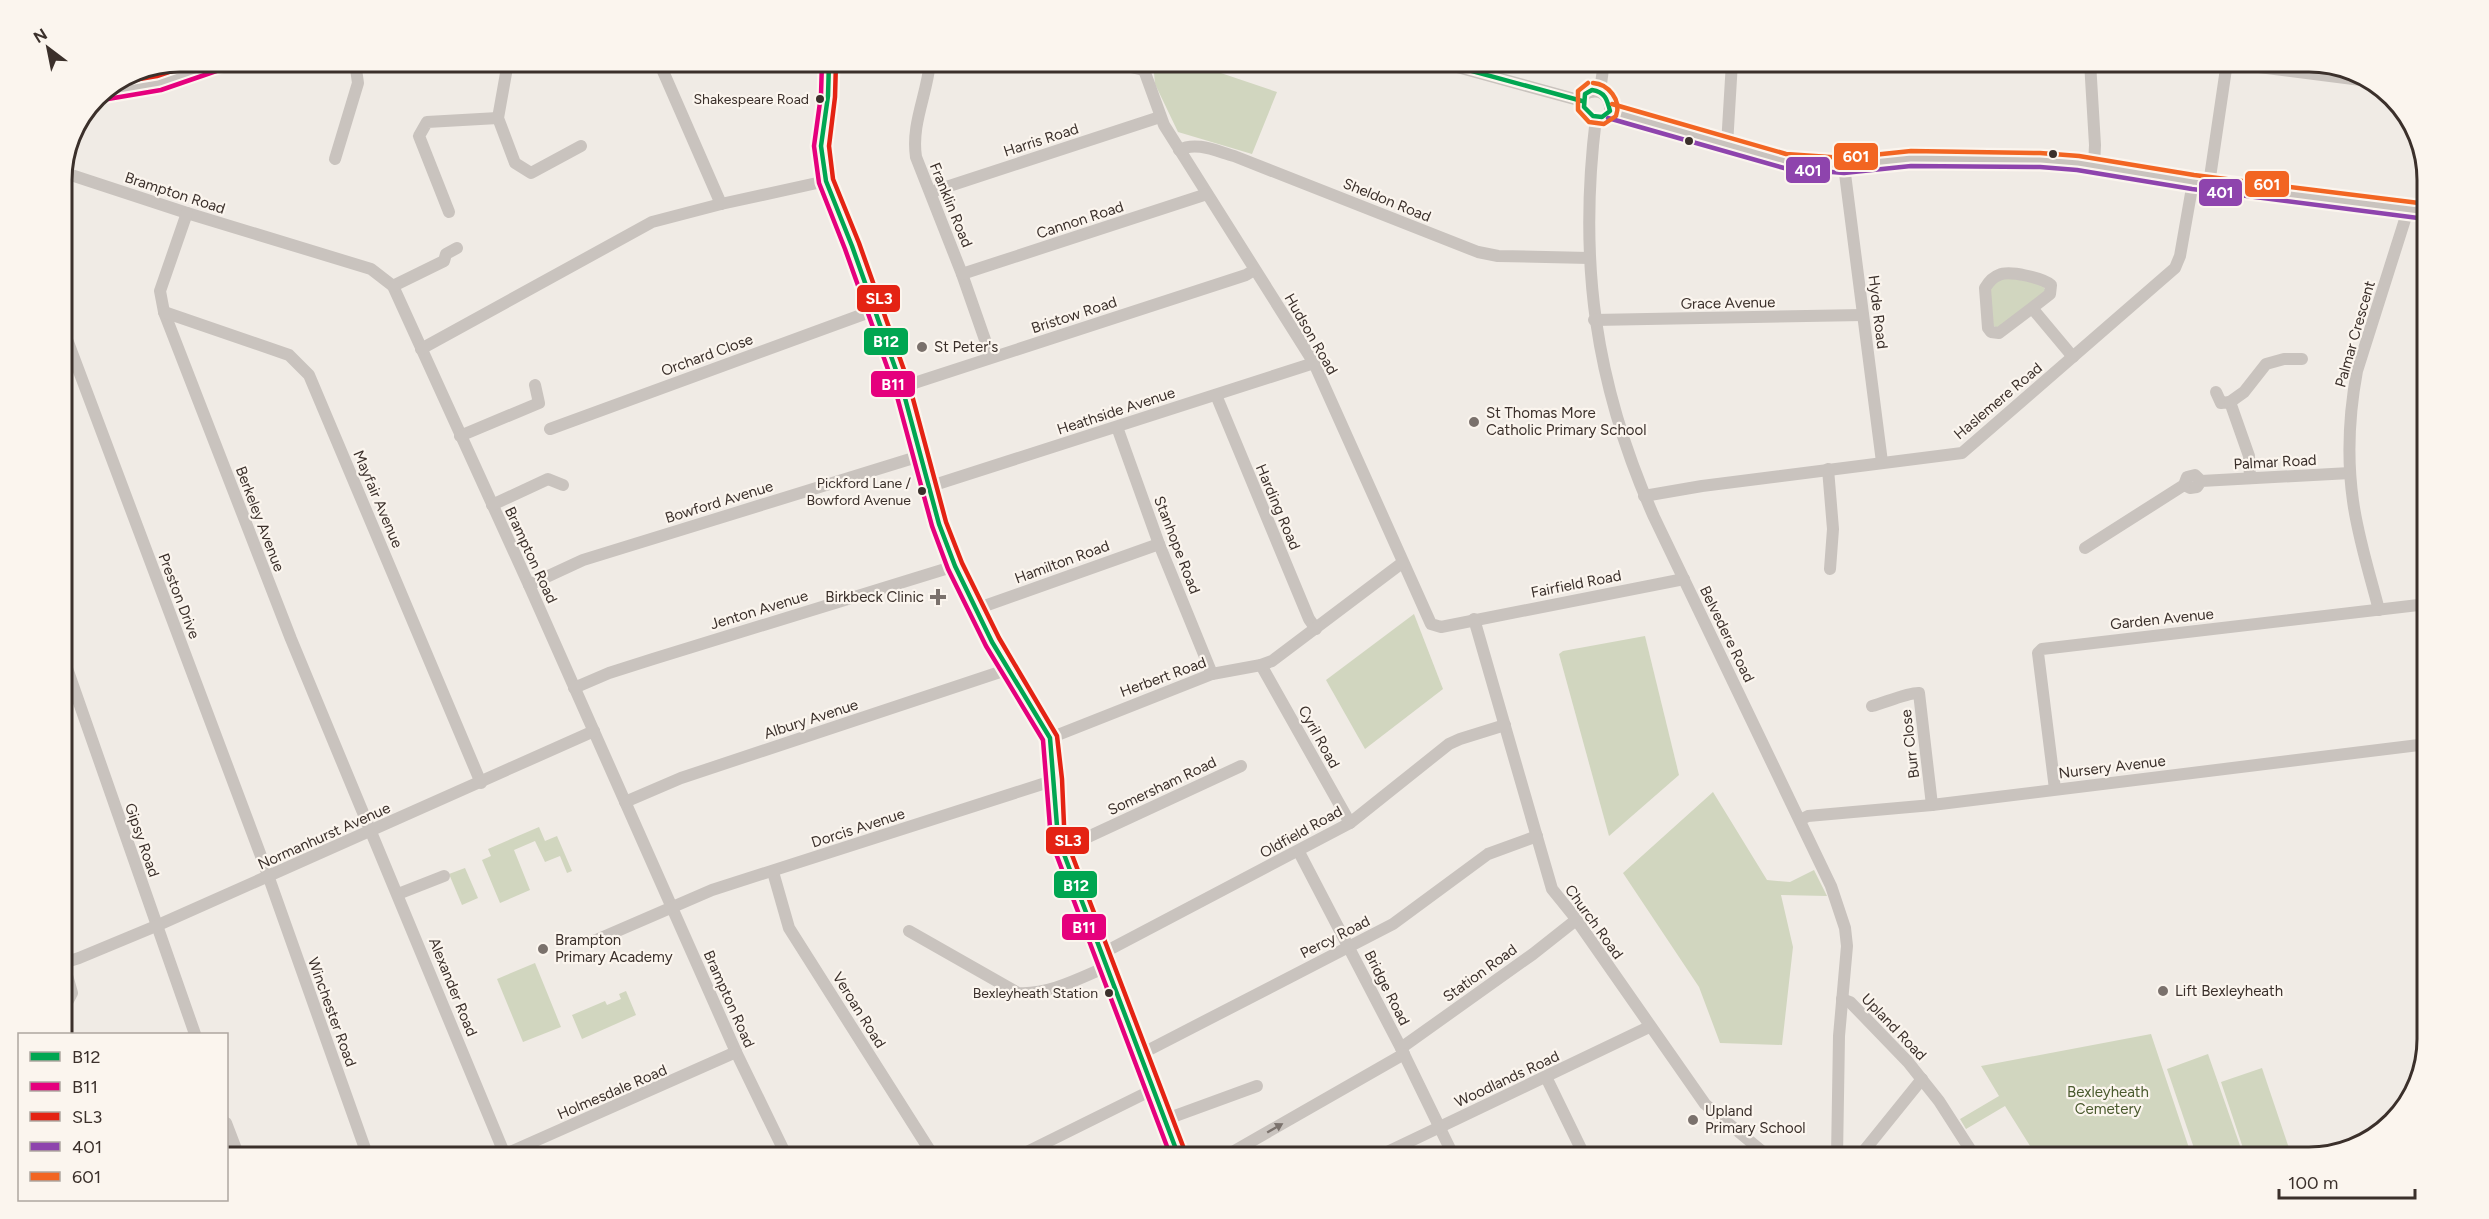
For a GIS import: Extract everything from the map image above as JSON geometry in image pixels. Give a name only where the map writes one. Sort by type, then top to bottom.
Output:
[{"type":"street","points":[[120,90],[193,72]]},
{"type":"street","points":[[335,159],[358,83],[356,72]]},
{"type":"street","points":[[506,72],[498,118],[515,163],[531,173],[580,146]]},
{"type":"street","points":[[662,72],[721,204]]},
{"type":"street","points":[[829,72],[821,146],[826,181],[902,387],[928,487],[955,566],[992,642],[1050,738],[1057,826],[1062,849],[1175,1147]]},
{"type":"street","name":"Franklin Road","points":[[929,72],[916,124],[914,141],[916,157],[932,192],[991,357]]},
{"type":"street","name":"Hudson Road","points":[[1147,72],[1160,117],[1314,363],[1431,624],[1441,627],[1474,619]]},
{"type":"street","points":[[1484,72],[1582,101]]},
{"type":"street","points":[[1600,92],[1603,72]]},
{"type":"street","points":[[1727,145],[1731,72]]},
{"type":"street","points":[[2091,72],[2094,166]]},
{"type":"street","points":[[2209,184],[2226,72]]},
{"type":"street","points":[[2302,72],[2342,77]]},
{"type":"street","points":[[1592,90],[1600,92],[1606,97],[1610,111],[1596,118],[1583,107],[1582,101],[1585,94],[1592,90]]},
{"type":"street","points":[[1610,111],[1785,161],[1844,166],[1911,158],[2040,160],[2417,211]]},
{"type":"street","name":"Harris Road","points":[[932,192],[1160,117]]},
{"type":"street","points":[[449,212],[419,136],[427,122],[498,118]]},
{"type":"street","name":"Belvedere Road","points":[[1596,118],[1588,206],[1589,258],[1594,321],[1615,416],[1644,496],[1838,900],[1845,928],[1847,946],[1836,1101],[1837,1147]]},
{"type":"street","name":"Sheldon Road","points":[[1179,150],[1187,146],[1198,146],[1234,156],[1478,252],[1498,256],[1589,258]]},
{"type":"street","name":"Hyde Road","points":[[1844,166],[1882,462]]},
{"type":"street","name":"Brampton Road","points":[[72,175],[371,269],[393,286],[529,585],[736,1052],[781,1147]]},
{"type":"street","points":[[421,349],[652,222],[826,181]]},
{"type":"street","name":"Haslemere Road","points":[[1644,496],[1828,469],[1962,453],[2175,268],[2180,256],[2193,182]]},
{"type":"street","name":"Cannon Road","points":[[962,273],[1207,194]]},
{"type":"street","name":"Palmar Crescent","points":[[2379,610],[2353,503],[2350,473],[2352,398],[2357,371],[2408,210]]},
{"type":"street","name":"Berkeley Avenue","points":[[187,213],[160,291],[164,312],[291,639],[371,831]]},
{"type":"street","points":[[393,286],[444,261],[446,254],[457,248]]},
{"type":"street","name":"Bristow Road","points":[[902,387],[1246,275],[1254,270]]},
{"type":"street","points":[[2008,273],[2045,279],[2051,285],[2050,294],[2032,308],[1999,333],[1991,332],[1988,328],[1985,288],[2000,274],[2008,273]]},
{"type":"street","points":[[2032,308],[2073,357]]},
{"type":"street","name":"Orchard Close","points":[[550,429],[875,310]]},
{"type":"street","name":"Mayfair Avenue","points":[[164,312],[289,355],[309,375],[481,783]]},
{"type":"street","name":"Grace Avenue","points":[[1594,321],[1863,315]]},
{"type":"street","name":"Preston Drive","points":[[72,353],[267,877]]},
{"type":"street","points":[[2216,392],[2221,403],[2230,402],[2244,392],[2266,364],[2284,359],[2302,359]]},
{"type":"street","name":"Heathside Avenue","points":[[928,487],[1314,363]]},
{"type":"street","points":[[460,436],[539,403],[535,385]]},
{"type":"street","name":"Harding Road","points":[[1216,395],[1235,447],[1309,619],[1316,629]]},
{"type":"street","points":[[2230,402],[2249,456],[2250,478]]},
{"type":"street","name":"Stanhope Road","points":[[1117,427],[1159,544],[1212,674]]},
{"type":"street","name":"Bowford Avenue","points":[[529,585],[583,560],[920,456]]},
{"type":"street","points":[[1828,469],[1833,529],[1830,569]]},
{"type":"street","name":"Palmar Road","points":[[2093,547],[2184,485],[2187,477],[2195,475],[2201,481],[2350,473]]},
{"type":"street","points":[[492,505],[548,479],[562,484]]},
{"type":"street","name":"Hamilton Road","points":[[976,609],[1159,544]]},
{"type":"street","name":"Herbert Road","points":[[1050,738],[1212,674],[1272,661],[1402,563]]},
{"type":"street","name":"Jenton Avenue","points":[[574,688],[653,658],[955,566]]},
{"type":"street","name":"Fairfield Road","points":[[1474,619],[1684,579]]},
{"type":"street","name":"Garden Avenue","points":[[2055,789],[2038,653],[2042,649],[2417,605]]},
{"type":"street","name":"Church Road","points":[[1474,619],[1552,889],[1705,1104],[1756,1147]]},
{"type":"street","name":"Cyril Road","points":[[1261,665],[1350,823]]},
{"type":"street","name":"Albury Avenue","points":[[625,802],[681,778],[1009,669]]},
{"type":"street","name":"Gipsy Road","points":[[72,683],[194,1033]]},
{"type":"street","name":"Burr Close","points":[[1872,706],[1896,700],[1921,688],[1932,805]]},
{"type":"street","name":"Oldfield Road","points":[[1101,954],[1299,852],[1350,823],[1449,744],[1505,725]]},
{"type":"street","name":"Normanhurst Avenue","points":[[72,959],[156,926],[594,731]]},
{"type":"street","name":"Nursery Avenue","points":[[1800,820],[1808,816],[1932,805],[2417,745]]},
{"type":"street","name":"Somersham Road","points":[[1062,849],[1241,766]]},
{"type":"street","name":"Dorcis Avenue","points":[[594,941],[712,890],[1055,780]]},
{"type":"street","name":"Alexander Road","points":[[371,831],[498,1147]]},
{"type":"street","name":"Percy Road","points":[[1139,1055],[1393,924],[1488,854],[1537,836]]},
{"type":"street","name":"Bridge Road","points":[[1299,852],[1401,1048],[1449,1147]]},
{"type":"street","name":"Veroan Road","points":[[773,872],[789,928],[927,1147]]},
{"type":"street","points":[[398,894],[444,876]]},
{"type":"street","name":"Winchester Road","points":[[267,877],[365,1147]]},
{"type":"street","name":"Station Road","points":[[1242,1147],[1401,1048],[1533,954],[1574,917]]},
{"type":"street","points":[[909,931],[1018,993],[1041,992],[1106,967]]},
{"type":"street","name":"Upland Road","points":[[1842,999],[1850,1002],[1922,1079],[1968,1147]]},
{"type":"street","name":"Woodlands Road","points":[[1399,1147],[1649,1027]]},
{"type":"street","name":"Holmesdale Road","points":[[522,1147],[736,1052]]},
{"type":"street","points":[[1546,1077],[1580,1147]]},
{"type":"street","name":"Upland Road","points":[[1868,1147],[1922,1079]]},
{"type":"street","points":[[1164,1120],[1257,1086]]},
{"type":"street","points":[[1039,1147],[1152,1090]]},
{"type":"street","points":[[228,1128],[235,1147]]},
{"type":"green space","points":[[1154,72],[1218,72],[1277,92],[1252,154],[1178,132],[1155,84]]},
{"type":"green space","points":[[2004,277],[2042,284],[2046,291],[2000,328],[1992,326],[1990,287]]},
{"type":"green space","points":[[1414,614],[1443,689],[1365,749],[1326,680]]},
{"type":"green space","points":[[1645,636],[1679,775],[1609,836],[1559,654],[1563,651]]},
{"type":"green space","points":[[1713,792],[1767,880],[1790,882],[1814,870],[1827,896],[1781,895],[1793,947],[1782,1045],[1720,1043],[1699,987],[1623,873]]},
{"type":"green space","points":[[539,827],[545,841],[557,836],[572,871],[567,873],[560,856],[545,862],[535,841],[514,850],[530,890],[500,903],[482,860],[491,856],[488,849]]},
{"type":"green space","points":[[465,868],[478,898],[462,905],[449,874]]},
{"type":"green space","points":[[535,963],[561,1027],[523,1042],[497,979]]},
{"type":"green space","points":[[626,991],[636,1015],[582,1039],[572,1015],[605,1001],[607,1005],[621,999],[619,994]]},
{"type":"green space","name":"Bexleyheath Cemetery","points":[[2151,1034],[2189,1147],[2031,1147],[2005,1106],[1966,1129],[1960,1119],[1999,1096],[1981,1066]]},
{"type":"green space","points":[[2208,1054],[2241,1147],[2194,1147],[2167,1069]]},
{"type":"green space","points":[[2262,1068],[2289,1147],[2243,1147],[2221,1082]]},
{"type":"transit line","name":"B11","points":[[108,99],[161,90],[213,72]]},
{"type":"transit line","name":"B11","points":[[822,72],[814,146],[819,183],[895,389],[932,526],[948,569],[986,646],[1043,740],[1050,827],[1055,851],[1167,1147]]},
{"type":"transit line","name":"B12","points":[[829,72],[821,146],[826,181],[852,246],[902,387],[939,524],[955,566],[992,642],[1050,738],[1057,826],[1062,849],[1175,1147]]},
{"type":"transit line","name":"SL3","points":[[836,72],[829,146],[833,179],[859,243],[909,384],[946,522],[962,563],[999,638],[1057,736],[1064,825],[1069,847],[1183,1147]]},
{"type":"transit line","name":"B12","points":[[1476,72],[1582,101]]},
{"type":"transit line","name":"SL3","points":[[145,78],[166,73]]},
{"type":"transit line","name":"601","points":[[1588,83],[1578,91],[1578,110],[1589,122],[1604,124],[1616,116],[1617,104],[1612,94],[1604,86],[1593,83]]},
{"type":"transit line","name":"B12","points":[[1592,90],[1603,94],[1608,103],[1610,111],[1602,117],[1593,116],[1584,107],[1585,94],[1592,90]]},
{"type":"transit line","name":"601","points":[[1612,104],[1786,154],[1844,158],[1911,151],[2040,153],[2079,156],[2194,175],[2417,203]]},
{"type":"transit line","name":"401","points":[[1608,118],[1784,168],[1844,173],[1911,166],[2040,167],[2077,170],[2192,189],[2417,218]]},
{"type":"place","name":"Shakespeare Road","points":[[820,99]]},
{"type":"place","name":"St Peter's","points":[[922,347]]},
{"type":"place","name":"St Thomas More Catholic Primary School","points":[[1474,422]]},
{"type":"place","name":"Pickford Lane / Bowford Avenue","points":[[922,491]]},
{"type":"place","name":"Birkbeck Clinic","points":[[938,597]]},
{"type":"place","name":"Brampton Primary Academy","points":[[543,949]]},
{"type":"place","name":"Lift Bexleyheath","points":[[2163,991]]},
{"type":"place","name":"Bexleyheath Station","points":[[1109,993]]},
{"type":"place","name":"Upland Primary School","points":[[1693,1120]]}]
